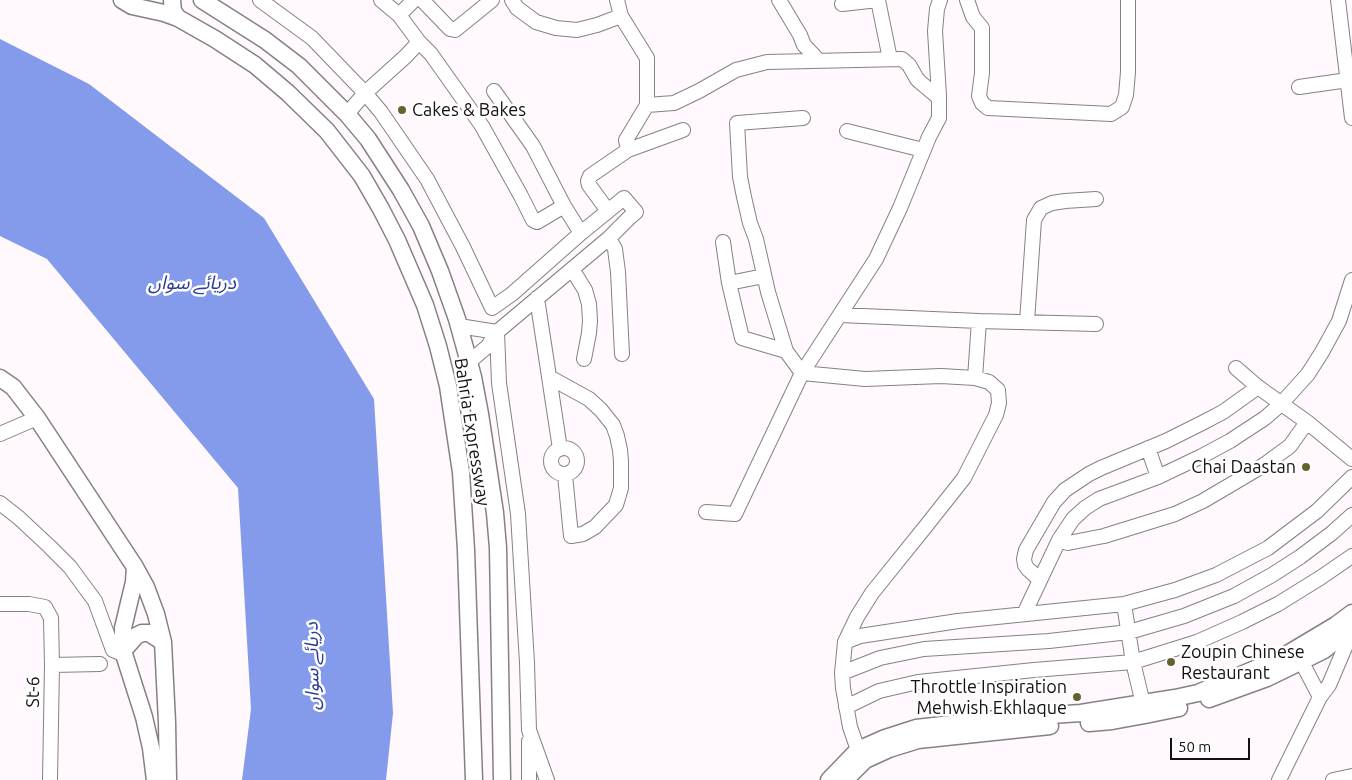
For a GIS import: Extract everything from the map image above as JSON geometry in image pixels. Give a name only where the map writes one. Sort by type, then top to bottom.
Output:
[{"type":"main road","name":"Bahria Expressway","points":[[122,0],[132,6],[178,18],[255,65],[288,93],[326,131],[362,176],[397,240],[425,305],[438,346],[448,386],[461,472],[466,550],[474,777]]},
{"type":"main road","points":[[143,8],[151,6],[158,0]]},
{"type":"main road","points":[[172,0],[173,11],[178,18]]},
{"type":"main road","name":"Bahria Expressway","points":[[202,0],[265,40],[299,66],[347,114],[368,139],[401,190],[421,226],[440,271],[469,362],[480,414],[495,513],[498,548],[502,780]]},
{"type":"main road","points":[[0,378],[13,387],[37,418],[135,567],[146,587],[156,614],[163,642],[168,780]]},
{"type":"main road","points":[[135,567],[134,582],[122,628],[123,651],[144,716],[156,780]]},
{"type":"main road","points":[[829,780],[858,750],[885,738],[916,728],[1005,718],[1144,709],[1199,702],[1229,693],[1266,678],[1299,656],[1352,613]]},
{"type":"main road","points":[[1299,656],[1324,650],[1352,630]]},
{"type":"main road","points":[[123,651],[136,636],[142,633],[149,633],[163,642]]},
{"type":"main road","points":[[845,780],[865,760],[889,749],[918,740],[1112,721],[1144,709]]},
{"type":"street","points":[[260,0],[312,38],[381,112],[427,180],[463,247],[492,308],[512,294],[581,232],[624,198],[636,212],[497,332],[488,346],[469,362]]},
{"type":"street","points":[[382,0],[399,15],[419,42],[431,54],[482,126],[533,220],[537,222],[564,206]]},
{"type":"street","points":[[399,15],[414,0]]},
{"type":"street","points":[[422,0],[450,29],[455,30],[492,0]]},
{"type":"street","points":[[512,0],[517,8],[536,22],[556,28],[577,30],[621,16]]},
{"type":"street","points":[[617,0],[621,16],[647,58],[647,105],[626,140],[628,150]]},
{"type":"street","points":[[779,0],[804,45],[818,61]]},
{"type":"street","points":[[842,4],[878,0],[890,59]]},
{"type":"street","points":[[706,512],[735,514],[802,373],[876,259],[900,208],[923,150],[939,118],[935,31],[937,9],[940,0]]},
{"type":"street","points":[[967,0],[974,17],[982,28],[982,73],[979,96],[982,103],[988,108],[1110,114],[1122,107],[1126,96],[1128,0]]},
{"type":"street","points":[[1338,0],[1352,118]]},
{"type":"street","points":[[347,114],[365,93],[419,42]]},
{"type":"street","points":[[647,105],[674,102],[699,92],[736,70],[767,62],[890,59],[902,59],[909,65],[920,82],[939,98]]},
{"type":"street","points":[[1299,87],[1348,80]]},
{"type":"street","points":[[494,91],[533,146],[564,206],[581,232]]},
{"type":"street","points":[[803,118],[737,123],[740,177],[744,197],[768,292],[786,351],[802,373],[865,379],[941,376],[975,378],[989,382],[998,390],[999,403],[996,415],[964,478],[872,593],[857,617],[845,642],[842,674],[850,727],[858,750]]},
{"type":"street","points":[[608,211],[589,186],[590,176],[628,150],[683,130]]},
{"type":"street","points":[[847,131],[923,150]]},
{"type":"street","points":[[1027,322],[1034,220],[1041,208],[1052,203],[1065,200],[1096,199]]},
{"type":"street","points":[[608,238],[615,249],[617,264],[622,354]]},
{"type":"street","points":[[723,242],[729,283],[742,338],[786,351]]},
{"type":"street","points":[[572,269],[585,290],[589,304],[589,333],[584,359]]},
{"type":"street","points":[[729,283],[764,276]]},
{"type":"street","points":[[1024,614],[1059,540],[1073,519],[1085,508],[1099,499],[1158,477],[1202,456],[1230,441],[1281,404],[1308,374],[1322,352],[1350,297],[1352,280]]},
{"type":"street","points":[[512,294],[524,309]]},
{"type":"street","points":[[537,298],[560,449]]},
{"type":"street","points":[[840,315],[1096,324]]},
{"type":"street","points":[[975,378],[979,321]]},
{"type":"street","points":[[459,326],[497,332]]},
{"type":"street","points":[[497,332],[499,383],[518,514],[527,664],[529,780]]},
{"type":"street","points":[[1236,368],[1352,459]]},
{"type":"street","points":[[549,377],[589,399],[613,425],[617,436],[621,460],[621,488],[616,505],[595,528],[583,534],[571,536],[565,475]]},
{"type":"street","points":[[1040,580],[1025,565],[1026,550],[1054,502],[1066,490],[1089,474],[1182,434],[1223,412],[1258,387]]},
{"type":"street","points":[[0,434],[37,418]]},
{"type":"street","points":[[1059,540],[1068,543],[1104,536],[1175,514],[1203,501],[1264,465],[1290,446],[1307,422]]},
{"type":"street","points":[[1148,448],[1158,477]]},
{"type":"street","points":[[560,449],[569,449],[575,454],[577,460],[576,467],[572,473],[558,474],[553,469],[550,463],[551,456],[556,450],[560,449]]},
{"type":"street","points":[[845,642],[860,636],[938,624],[1124,604],[1175,590],[1216,574],[1268,548],[1317,511],[1352,477]]},
{"type":"street","points":[[0,503],[50,546],[70,567],[95,601],[113,650],[123,651]]},
{"type":"street","points":[[842,674],[880,658],[924,649],[1049,641],[1129,632],[1184,616],[1234,596],[1300,557],[1352,515]]},
{"type":"street","points":[[846,707],[879,691],[918,682],[1133,662],[1197,642],[1242,622],[1278,604],[1352,556]]},
{"type":"street","name":"St-6","points":[[0,604],[29,604],[44,607],[51,618],[50,780]]},
{"type":"street","points":[[1124,604],[1133,662],[1144,709]]},
{"type":"street","points":[[1279,780],[1320,697],[1329,685],[1352,630]]},
{"type":"street","points":[[1299,656],[1320,697]]},
{"type":"street","points":[[52,665],[100,664]]},
{"type":"street","points":[[529,730],[548,780]]},
{"type":"street","points":[[1333,780],[1352,776]]},
{"type":"water","name":"دریائے سواں","points":[[0,39],[89,84],[264,218],[374,399],[393,713],[386,780],[242,780],[251,709],[238,488],[47,259],[0,236]]},
{"type":"place","name":"Cakes & Bakes","points":[[402,110]]},
{"type":"place","name":"Chai Daastan","points":[[1306,467]]},
{"type":"place","name":"Zoupin Chinese Restaurant","points":[[1171,662]]},
{"type":"place","name":"Throttle Inspiration Mehwish Ekhlaque","points":[[1077,697]]}]
